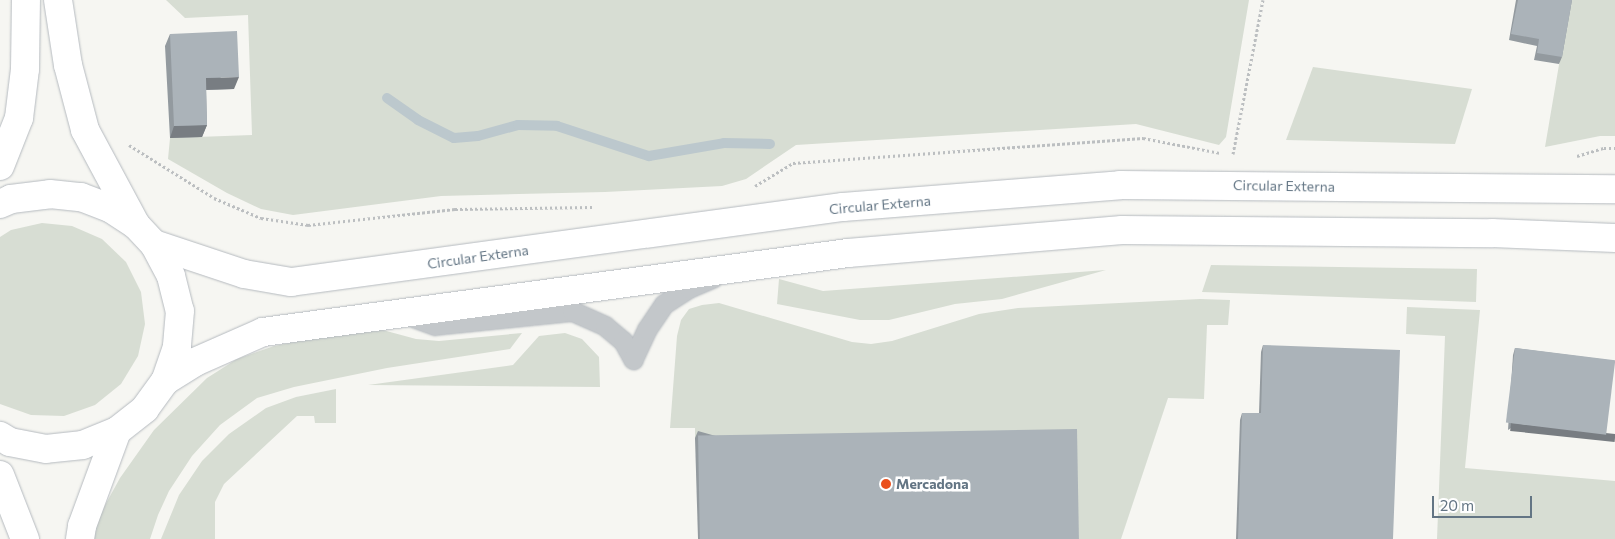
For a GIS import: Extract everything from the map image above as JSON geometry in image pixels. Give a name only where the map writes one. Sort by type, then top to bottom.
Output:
[{"type":"main road","points":[[0,166],[19,118],[25,69],[26,0]]},
{"type":"main road","points":[[0,436],[10,442],[46,449],[83,445],[118,431],[145,409],[165,381],[177,347],[180,311],[171,276],[145,235],[85,130],[68,65],[58,0]]},
{"type":"main road","name":"Circular Externa","points":[[145,235],[244,274],[291,282],[843,208],[1120,184],[1615,189]]},
{"type":"main road","points":[[0,204],[12,199],[50,194],[81,197],[110,208],[145,235]]},
{"type":"main road","points":[[165,381],[195,362],[263,332],[848,253],[1122,230],[1492,233],[1615,238]]},
{"type":"main road","points":[[80,539],[82,526],[118,431]]},
{"type":"main road","points":[[0,475],[25,539]]},
{"type":"lane","points":[[401,313],[435,325],[572,310],[605,326],[623,341],[633,359],[647,329],[664,304],[689,288],[735,268]]},
{"type":"path","points":[[1221,185],[1233,155],[1263,0]]},
{"type":"shaded area","points":[[166,0],[1249,0],[1226,137],[1219,145],[1136,124],[796,145],[746,179],[722,186],[605,192],[441,196],[293,215],[261,209],[227,193],[168,159],[170,138],[252,135],[248,15],[185,18]]},
{"type":"shaded area","points":[[1570,0],[1615,0],[1615,136],[1600,136],[1545,147]]},
{"type":"shaded area","points":[[1313,67],[1472,89],[1455,144],[1286,140]]},
{"type":"shaded area","points":[[42,223],[72,226],[102,239],[126,262],[141,292],[145,324],[138,356],[121,384],[95,405],[64,416],[31,415],[0,404],[0,237],[11,230]]},
{"type":"shaded area","points":[[1211,265],[1477,269],[1476,302],[1202,292]]},
{"type":"shaded area","points":[[1106,270],[1002,299],[955,304],[889,320],[860,320],[777,304],[779,279],[823,291]]},
{"type":"shaded area","points":[[1200,299],[1230,300],[1228,325],[1207,325],[1204,399],[1168,398],[1121,539],[1075,539],[695,438],[695,428],[670,428],[677,336],[681,320],[689,309],[702,305],[719,303],[852,342],[871,344],[892,341],[979,314],[1018,308]]},
{"type":"shaded area","points":[[1407,307],[1480,310],[1465,468],[1615,481],[1615,539],[1437,539],[1445,336],[1406,334]]},
{"type":"shaded area","points":[[379,329],[416,339],[439,341],[522,333],[510,349],[387,368],[294,387],[257,398],[220,425],[192,456],[169,491],[150,539],[93,539],[95,528],[104,507],[120,478],[154,430],[207,378],[237,359],[274,346],[333,334]]},
{"type":"shaded area","points":[[565,333],[582,339],[599,357],[600,387],[368,385],[513,365],[539,336]]},
{"type":"shaded area","points":[[336,389],[336,423],[315,423],[314,416],[297,416],[224,484],[215,502],[215,539],[161,539],[179,495],[202,461],[229,434],[266,408],[296,397]]},
{"type":"building","points":[[1518,0],[1572,0],[1562,57],[1537,53],[1539,39],[1511,34]]},
{"type":"building","points":[[237,31],[239,77],[206,78],[207,125],[174,126],[170,34]]},
{"type":"building","points":[[1263,345],[1400,350],[1393,539],[1238,539],[1242,413],[1261,413]]},
{"type":"building","points":[[1515,348],[1615,360],[1606,435],[1506,422]]},
{"type":"building","name":"Mercadona","points":[[1077,429],[1079,539],[700,539],[698,436]]},
{"type":"waterway","points":[[387,98],[418,120],[454,138],[478,136],[518,125],[557,126],[649,156],[724,143],[770,144]]},
{"type":"place","name":"Mercadona","points":[[886,484]]}]
